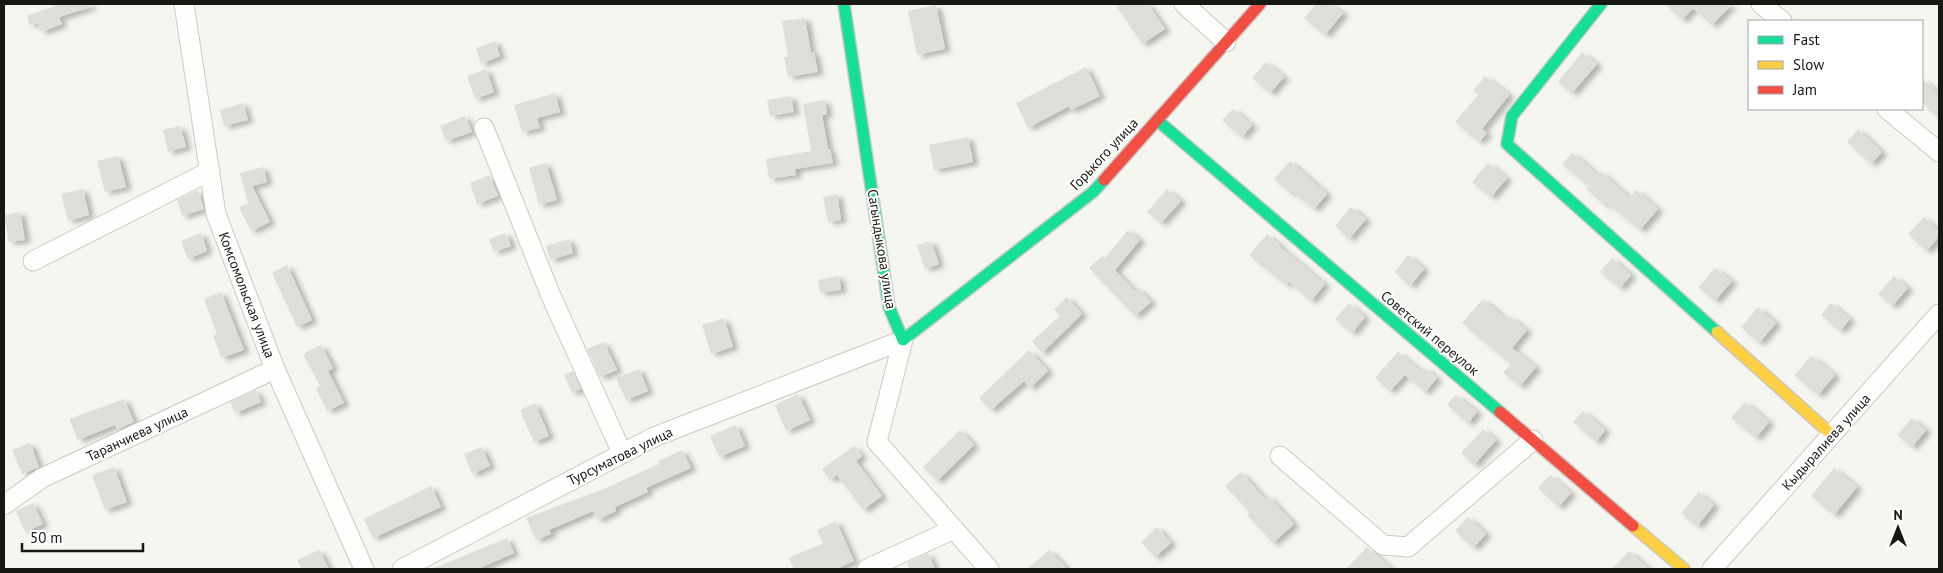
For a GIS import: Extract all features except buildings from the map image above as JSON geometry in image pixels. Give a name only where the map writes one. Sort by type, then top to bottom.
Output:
[{"type":"street","name":"Комсомольская улица","points":[[184,4],[216,214],[274,369],[364,569]]},
{"type":"street","name":"Сагындыкова улица","points":[[844,4],[889,307],[903,340]]},
{"type":"street","points":[[1184,4],[1226,42]]},
{"type":"street","name":"Горького улица","points":[[903,340],[1093,192],[1260,4]]},
{"type":"street","points":[[1602,4],[1512,116],[1507,144],[1832,435]]},
{"type":"street","points":[[1761,4],[1781,20]]},
{"type":"street","points":[[1888,110],[1939,152]]},
{"type":"street","name":"Советский переулок","points":[[1157,120],[1684,569]]},
{"type":"street","points":[[484,128],[551,296],[622,453]]},
{"type":"street","points":[[32,261],[210,171]]},
{"type":"street","name":"Кыдыралиева улица","points":[[1712,569],[1939,314]]},
{"type":"street","points":[[903,340],[877,442],[989,569]]},
{"type":"street","name":"Турсуматова улица","points":[[402,569],[654,437],[903,340]]},
{"type":"street","name":"Таранчиева улица","points":[[4,505],[42,478],[274,369]]},
{"type":"street","points":[[1280,456],[1383,545],[1408,547],[1533,440]]},
{"type":"street","points":[[867,569],[954,529]]},
{"type":"traffic: fast","points":[[844,4],[889,307],[903,340],[1093,192],[1104,180]]},
{"type":"traffic: fast","points":[[1601,4],[1512,116],[1507,144],[1717,332]]},
{"type":"traffic: fast","points":[[1157,120],[1500,412]]},
{"type":"traffic: slow","points":[[1717,332],[1832,435]]},
{"type":"traffic: slow","points":[[1633,526],[1684,569]]},
{"type":"traffic: jam","points":[[1104,180],[1260,4]]},
{"type":"traffic: jam","points":[[1500,412],[1633,526]]}]
